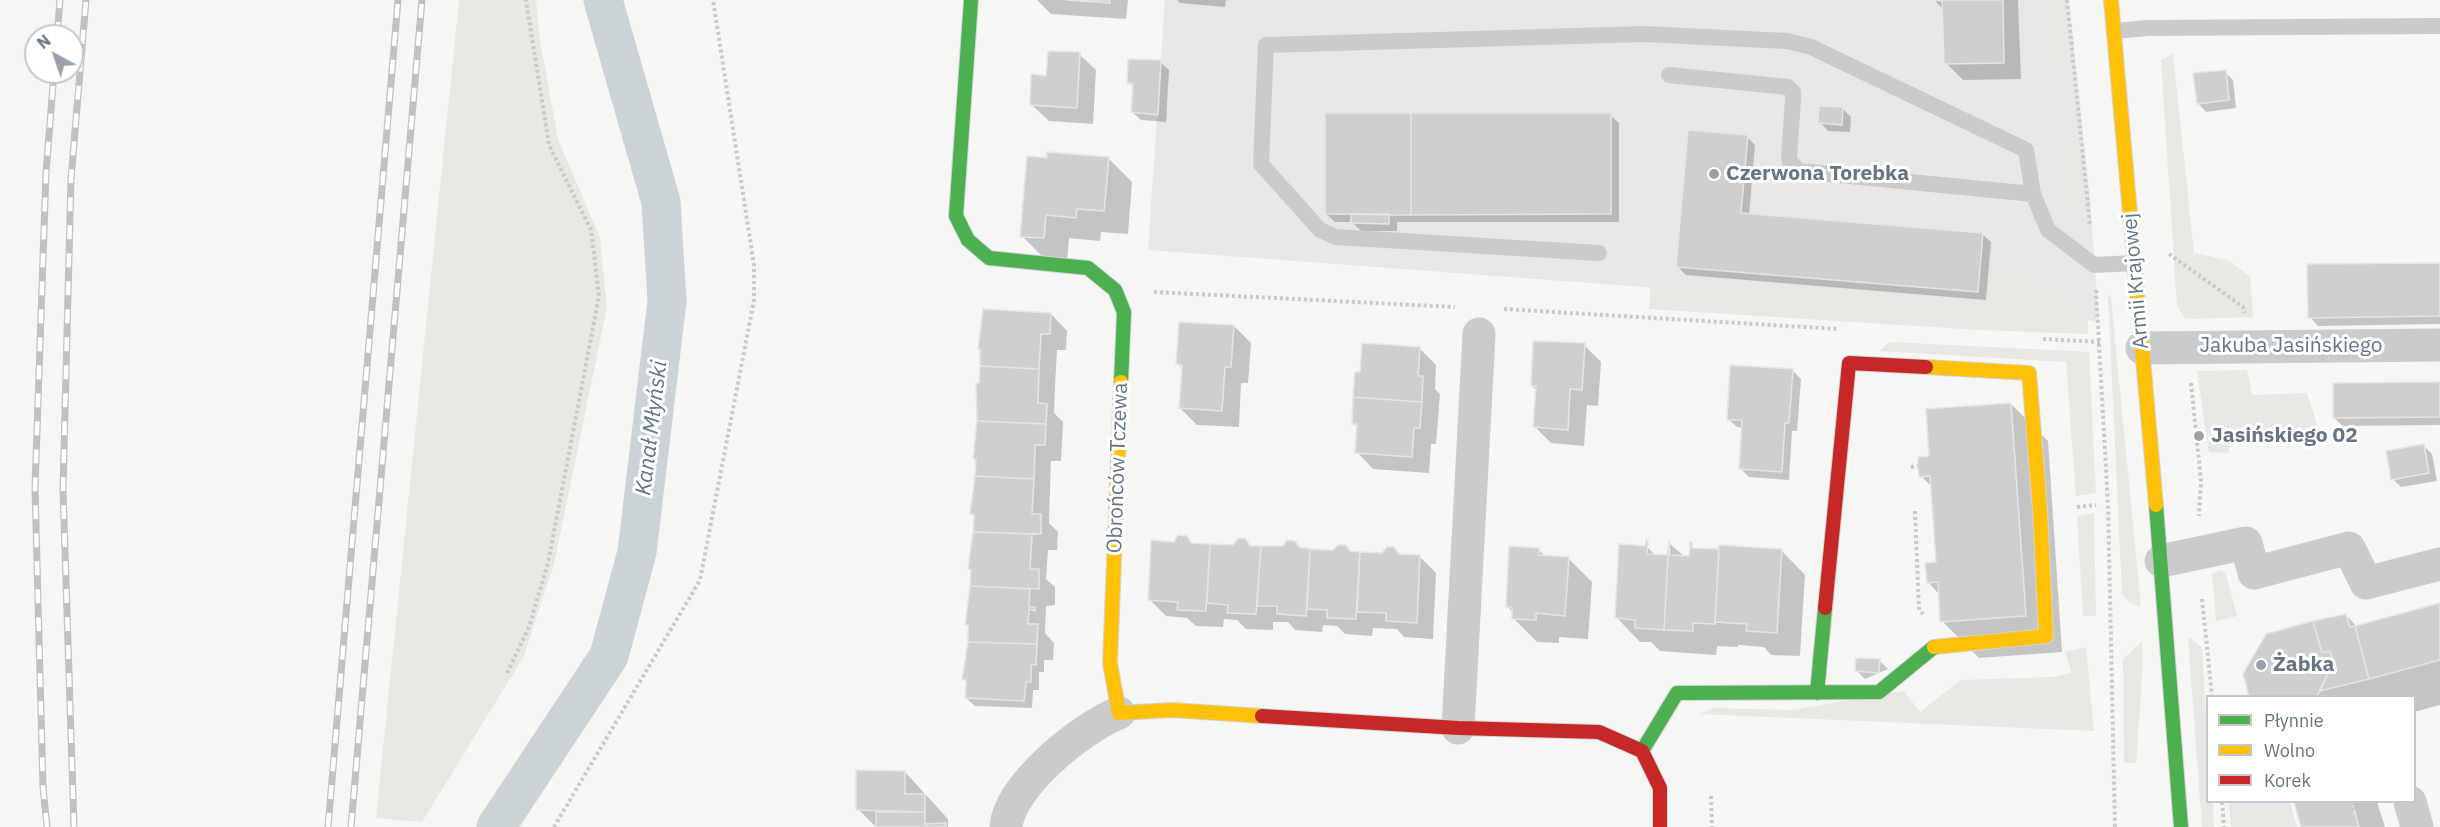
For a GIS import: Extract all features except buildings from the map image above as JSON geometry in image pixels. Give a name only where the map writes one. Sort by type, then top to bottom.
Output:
[{"type":"street","points":[[971,0],[956,216],[961,229],[977,251],[989,258],[1088,268],[1115,290]]},
{"type":"street","name":"Armii Krajowej","points":[[2111,0],[2161,561],[2181,827]]},
{"type":"street","name":"Obrońców Tczewa","points":[[1115,290],[1124,312],[1110,663],[1119,714]]},
{"type":"street","points":[[1458,728],[1480,317]]},
{"type":"street","name":"Jakuba Jasińskiego","points":[[2142,348],[2440,345]]},
{"type":"street","points":[[1642,751],[1677,693],[1817,693],[1879,692],[1935,646],[2046,636],[2040,510],[2029,373],[1849,363],[1817,693]]},
{"type":"street","points":[[2161,561],[2246,543],[2254,573],[2349,548],[2366,583],[2440,564]]},
{"type":"street","points":[[1006,827],[1010,809],[1026,783],[1091,725],[1119,714],[1172,710],[1458,728],[1599,732],[1642,751],[1660,788],[1660,827]]},
{"type":"street","points":[[2411,803],[2417,827]]},
{"type":"lane","points":[[2114,31],[2148,28],[2440,26]]},
{"type":"lane","points":[[1599,253],[1336,237],[1320,230],[1261,164],[1266,45],[1644,33],[1787,41],[1811,47],[2026,150],[2033,194],[2048,230],[2094,265],[2134,263]]},
{"type":"lane","points":[[1669,75],[1788,87],[1793,92],[1789,156],[1793,168],[1799,171],[2033,194]]},
{"type":"path","points":[[507,673],[529,627],[549,563],[599,296],[591,230],[549,145],[526,0]]},
{"type":"path","points":[[554,827],[700,580],[754,300],[754,265],[713,0]]},
{"type":"path","points":[[2067,0],[2100,342],[2108,505],[2115,827]]},
{"type":"path","points":[[2163,250],[2242,307],[2247,316]]},
{"type":"path","points":[[1115,290],[1480,317],[1846,329]]},
{"type":"path","points":[[2042,339],[2100,342]]},
{"type":"path","points":[[1911,467],[1918,466]]},
{"type":"path","points":[[2077,507],[2096,505]]},
{"type":"path","points":[[1915,511],[1919,610],[1926,616]]},
{"type":"path","points":[[1918,573],[1926,572]]},
{"type":"path","points":[[1711,796],[1712,827]]},
{"type":"path","points":[[2222,803],[2224,827]]},
{"type":"path","points":[[2352,803],[2354,810]]},
{"type":"shaded area","points":[[459,0],[536,0],[539,35],[558,139],[600,238],[607,307],[554,564],[524,656],[422,822],[376,818]]},
{"type":"shaded area","points":[[1165,0],[2069,0],[2090,200],[2099,321],[1148,250]]},
{"type":"shaded area","points":[[2049,0],[2060,0],[2069,102],[2058,101]]},
{"type":"shaded area","points":[[2173,54],[2194,253],[2228,260],[2250,277],[2253,317],[2186,319],[2177,307],[2161,60]]},
{"type":"shaded area","points":[[2071,109],[2080,216],[2073,212],[2067,201],[2057,113]]},
{"type":"shaded area","points":[[1993,256],[2006,268],[2088,299],[2088,334],[1980,330],[1649,309],[1651,279],[1986,296]]},
{"type":"shaded area","points":[[2108,294],[2111,298],[2141,607],[2130,603],[2122,594]]},
{"type":"shaded area","points":[[1890,342],[2089,352],[2096,493],[2076,496],[2066,362],[1879,351]]},
{"type":"shaded area","points":[[2247,370],[2252,395],[2307,393],[2320,434],[2229,440],[2229,453],[2209,452],[2197,371]]},
{"type":"shaded area","points":[[2094,513],[2096,616],[2083,616],[2077,516]]},
{"type":"shaded area","points":[[2221,570],[2226,574],[2237,616],[2216,621],[2212,574]]},
{"type":"shaded area","points":[[2188,637],[2202,647],[2206,713],[2206,803],[2213,803],[2214,827],[2202,827]]},
{"type":"shaded area","points":[[2142,641],[2143,661],[2136,763],[2124,763],[2123,659]]},
{"type":"shaded area","points":[[2086,647],[2094,731],[1700,714],[1713,708],[1792,710],[1904,691],[1920,712],[1961,680],[2052,677],[2072,673],[2065,652]]},
{"type":"shaded area","points":[[2229,803],[2290,803],[2297,827],[2231,827]]},
{"type":"waterway","name":"Kanał Młyński","points":[[496,827],[609,656],[637,552],[667,301],[661,202],[603,0]]},
{"type":"railway","points":[[58,24],[60,0]]},
{"type":"railway","points":[[74,827],[63,489],[71,179],[86,0]]},
{"type":"railway","points":[[328,827],[398,0]]},
{"type":"railway","points":[[351,827],[422,0]]},
{"type":"railway","points":[[47,827],[43,787],[35,488],[46,173],[53,84]]},
{"type":"traffic: fast","points":[[971,0],[956,216],[968,240],[989,258],[1088,268],[1115,290],[1124,312],[1121,382]]},
{"type":"traffic: fast","points":[[2156,505],[2181,827]]},
{"type":"traffic: fast","points":[[1817,693],[1825,608]]},
{"type":"traffic: fast","points":[[1642,751],[1677,693],[1879,692],[1934,647]]},
{"type":"traffic: slow","points":[[2111,0],[2156,505]]},
{"type":"traffic: slow","points":[[1926,367],[2029,373],[2040,510],[2046,636],[1934,647]]},
{"type":"traffic: slow","points":[[1121,382],[1110,663],[1119,713],[1172,710],[1262,716]]},
{"type":"traffic: jam","points":[[1825,608],[1849,363],[1926,367]]},
{"type":"traffic: jam","points":[[1262,716],[1458,728],[1599,732],[1642,751],[1660,788],[1660,827]]},
{"type":"place","name":"Czerwona Torebka","points":[[1714,174]]},
{"type":"place","name":"Jasińskiego 02","points":[[2199,436]]},
{"type":"place","name":"Żabka","points":[[2261,665]]}]
